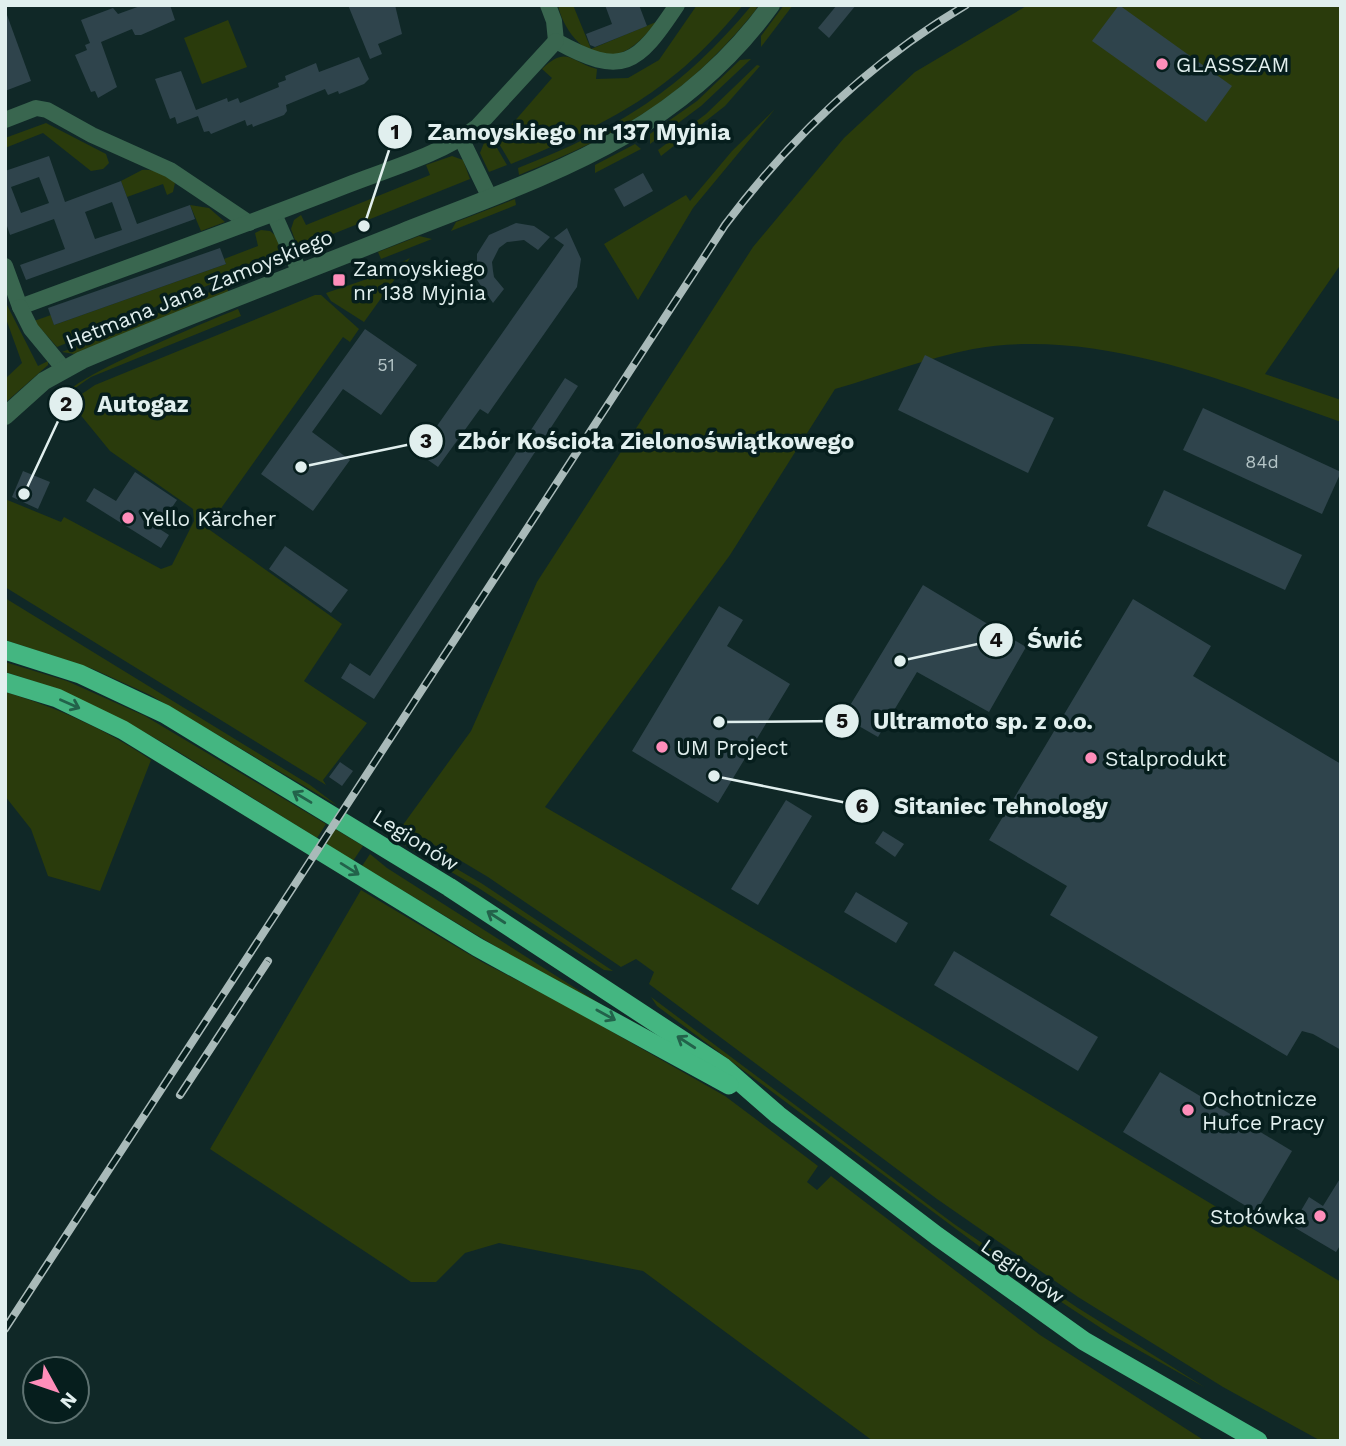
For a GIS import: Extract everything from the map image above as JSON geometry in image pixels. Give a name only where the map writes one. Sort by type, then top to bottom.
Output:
[{"type":"highway","name":"Legionów","points":[[5,650],[80,674],[181,724],[552,952],[706,1055],[778,1115],[937,1236],[1084,1341],[1258,1441]]},
{"type":"highway","name":"Legionów","points":[[5,682],[57,698],[123,730],[477,947],[613,1019],[778,1115]]},
{"type":"street","points":[[548,5],[556,41]]},
{"type":"street","points":[[556,41],[594,60],[615,64],[626,61],[653,40],[677,5]]},
{"type":"street","name":"Hetmana Jana Zamoyskiego","points":[[5,416],[33,390],[64,369],[584,159],[648,124],[706,79],[731,55],[771,5]]},
{"type":"street","points":[[20,307],[274,214],[461,138],[483,121],[556,41]]},
{"type":"street","points":[[5,120],[36,108],[47,110],[106,142],[170,170],[249,223]]},
{"type":"street","points":[[461,138],[491,198]]},
{"type":"street","points":[[274,214],[300,273]]},
{"type":"street","points":[[5,266],[31,329],[64,369]]},
{"type":"green space","points":[[558,5],[573,5],[591,49],[656,22],[634,46],[617,54],[606,55],[595,53],[578,41],[565,24]]},
{"type":"green space","points":[[697,5],[743,5],[692,60],[638,101],[579,134],[511,164],[491,130],[500,138],[552,78],[542,69],[550,62],[569,57],[597,69],[596,79],[628,78],[659,60]]},
{"type":"green space","points":[[752,5],[758,5],[729,41],[703,67],[649,110],[589,144],[519,175],[518,168],[588,138],[647,103],[700,61]]},
{"type":"green space","points":[[784,5],[793,5],[761,47],[761,36]]},
{"type":"green space","points":[[1028,5],[1341,5],[1341,264],[1265,374],[1341,400],[1341,422],[1160,362],[1067,346],[1020,344],[973,349],[835,389],[730,555],[545,807],[845,983],[1341,1282],[1341,1441],[1321,1441],[1223,1387],[1078,1297],[937,1199],[649,984],[654,972],[636,959],[621,967],[488,877],[416,834],[400,829],[471,731],[537,582],[753,247],[844,138],[915,72]]},
{"type":"green space","points":[[228,20],[247,67],[202,84],[184,38]]},
{"type":"green space","points":[[751,59],[701,106],[650,144],[650,134],[697,101],[740,60]]},
{"type":"green space","points":[[757,65],[760,66],[725,106],[661,156],[658,150],[706,114]]},
{"type":"green space","points":[[775,109],[693,208],[638,300],[604,244],[686,195],[690,201],[732,151]]},
{"type":"green space","points":[[46,123],[106,154],[109,163],[103,169],[91,171],[43,133],[5,148],[5,138]]},
{"type":"green space","points":[[488,133],[507,165],[489,172],[480,153]]},
{"type":"green space","points":[[635,144],[641,149],[595,173],[595,165]]},
{"type":"green space","points":[[452,156],[463,160],[470,179],[298,248],[291,229],[294,220],[301,215],[306,225],[430,175],[426,165]]},
{"type":"green space","points":[[142,170],[156,171],[169,177],[175,183],[173,192],[167,195],[163,184],[127,197],[121,181]]},
{"type":"green space","points":[[515,199],[516,205],[451,231],[456,222]]},
{"type":"green space","points":[[190,205],[209,208],[225,222],[201,231]]},
{"type":"green space","points":[[261,230],[270,231],[276,236],[282,255],[57,347],[34,321],[51,315],[54,325],[226,264],[224,259],[258,246],[255,233]]},
{"type":"green space","points":[[419,236],[432,239],[381,259],[378,252]]},
{"type":"green space","points":[[410,258],[364,322],[331,301],[326,293],[373,277]]},
{"type":"green space","points":[[225,286],[229,292],[74,354],[62,352]]},
{"type":"green space","points":[[315,295],[321,295],[359,329],[350,342],[343,337],[207,528],[342,624],[304,681],[367,723],[323,780],[326,785],[5,587],[5,499],[61,522],[64,517],[161,569],[172,565],[194,521],[193,509],[110,451],[70,402],[95,385]]},
{"type":"green space","points":[[5,301],[38,366],[48,361],[48,365],[5,403],[5,379],[22,363],[5,316]]},
{"type":"green space","points":[[238,309],[241,316],[91,377],[68,393],[76,385],[117,362]]},
{"type":"green space","points":[[5,598],[310,785],[338,806],[150,695],[93,669],[5,640]]},
{"type":"green space","points":[[5,662],[67,681],[145,716],[326,824],[317,838],[166,744],[127,723],[88,703],[5,672]]},
{"type":"green space","points":[[5,692],[81,720],[151,760],[100,891],[48,876],[31,829],[5,796]]},
{"type":"green space","points":[[335,829],[363,846],[353,861],[326,844]]},
{"type":"green space","points":[[384,833],[412,843],[481,883],[613,971],[604,970],[477,887]]},
{"type":"green space","points":[[370,854],[387,868],[605,1007],[520,961],[362,866]]},
{"type":"green space","points":[[361,890],[482,962],[563,1004],[725,1096],[818,1166],[807,1182],[817,1190],[831,1176],[1040,1335],[1205,1441],[873,1441],[643,1271],[499,1243],[465,1253],[436,1282],[411,1282],[210,1149]]},
{"type":"green space","points":[[651,997],[954,1224],[1078,1308],[1206,1388],[1110,1334],[999,1261],[657,1006]]},
{"type":"building","points":[[143,5],[170,5],[175,20],[141,35],[135,35],[132,29],[101,42],[117,87],[98,98],[95,91],[91,92],[75,55],[87,50],[85,45],[90,43],[81,20],[113,8],[118,14]]},
{"type":"building","points":[[348,5],[395,5],[402,34],[378,44],[382,54],[370,59]]},
{"type":"building","points":[[605,5],[639,5],[647,26],[595,47],[590,45],[586,34],[612,24]]},
{"type":"building","points":[[837,5],[856,5],[829,38],[818,28]]},
{"type":"building","name":"GLASSZAM","points":[[1119,5],[1232,86],[1206,122],[1092,41]]},
{"type":"building","points":[[7,15],[31,81],[5,91],[5,16]]},
{"type":"building","points":[[359,57],[369,79],[364,84],[339,94],[338,91],[328,95],[325,89],[286,105],[287,111],[284,115],[253,127],[252,124],[247,126],[245,120],[211,134],[209,131],[204,132],[198,116],[177,124],[175,117],[170,119],[155,79],[181,71],[196,110],[227,98],[228,102],[238,98],[240,103],[279,87],[278,83],[286,80],[285,76],[316,63],[319,72]]},
{"type":"building","points":[[49,156],[65,202],[121,181],[137,224],[190,205],[195,219],[26,280],[20,265],[65,249],[54,219],[10,235],[5,220],[5,171]],"holes":[[[39,177],[49,203],[21,213],[11,187]],[[112,202],[122,230],[95,239],[85,212]]]},
{"type":"building","points":[[643,173],[653,191],[624,207],[614,189]]},
{"type":"building","points":[[516,223],[534,226],[550,237],[538,250],[524,240],[507,242],[499,248],[492,262],[493,271],[494,277],[504,289],[493,303],[477,280],[477,254],[489,235]]},
{"type":"building","points":[[567,228],[581,259],[577,287],[488,414],[480,409],[438,467],[418,453],[564,245],[554,238]]},
{"type":"building","points":[[220,248],[226,264],[54,325],[48,308]]},
{"type":"building","points":[[365,329],[417,365],[381,415],[343,389],[312,432],[350,460],[313,511],[261,474]]},
{"type":"building","points":[[925,355],[1054,418],[1028,473],[898,410]]},
{"type":"building","points":[[565,378],[578,386],[374,699],[341,678],[350,663],[370,676]]},
{"type":"building","points":[[1203,408],[1341,472],[1322,514],[1183,450]]},
{"type":"building","points":[[23,471],[50,482],[38,509],[12,497]]},
{"type":"building","points":[[135,472],[177,500],[158,528],[169,535],[161,548],[86,501],[94,488],[116,501]]},
{"type":"building","points":[[1164,490],[1302,555],[1285,590],[1147,526]]},
{"type":"building","points":[[285,546],[348,590],[331,613],[269,569]]},
{"type":"building","points":[[923,585],[1026,647],[989,712],[917,672],[878,737],[843,717]]},
{"type":"building","points":[[1133,599],[1211,646],[1193,676],[1341,764],[1341,1050],[1313,1034],[1302,1031],[1287,1056],[1050,915],[1067,886],[989,840]]},
{"type":"building","points":[[719,606],[743,620],[727,646],[790,684],[718,803],[632,751]]},
{"type":"building","points":[[340,762],[353,771],[342,786],[329,777]]},
{"type":"building","points":[[786,800],[812,816],[758,905],[731,889]]},
{"type":"building","points":[[883,831],[904,844],[895,857],[875,843]]},
{"type":"building","points":[[856,892],[908,923],[896,943],[844,912]]},
{"type":"building","points":[[954,951],[1098,1037],[1078,1071],[934,985]]},
{"type":"building","points":[[1160,1072],[1292,1151],[1256,1212],[1123,1132]]},
{"type":"building","name":"Stołówka","points":[[1341,1177],[1341,1244],[1336,1252],[1292,1226],[1309,1197],[1323,1206]]},
{"type":"railway","points":[[5,1329],[725,225],[777,161],[835,103],[897,51],[966,5]]},
{"type":"railway","points":[[180,1095],[268,961]]},
{"type":"place","name":"GLASSZAM","points":[[1162,64]]},
{"type":"place","name":"Zamoyskiego nr 137 Myjnia","points":[[364,226]]},
{"type":"place","name":"Zamoyskiego nr 138 Myjnia","points":[[339,280]]},
{"type":"place","name":"Zbór Kościoła Zielonoświątkowego","points":[[301,467]]},
{"type":"place","name":"Autogaz","points":[[24,494]]},
{"type":"place","name":"Yello Kärcher","points":[[128,518]]},
{"type":"place","name":"Świć","points":[[900,661]]},
{"type":"place","name":"Ultramoto sp. z o.o.","points":[[719,722]]},
{"type":"place","name":"UM Project","points":[[662,747]]},
{"type":"place","name":"Stalprodukt","points":[[1091,758]]},
{"type":"place","name":"Sitaniec Tehnology","points":[[714,776]]},
{"type":"place","name":"Ochotnicze Hufce Pracy","points":[[1188,1110]]},
{"type":"place","name":"Stołówka","points":[[1320,1216]]}]
